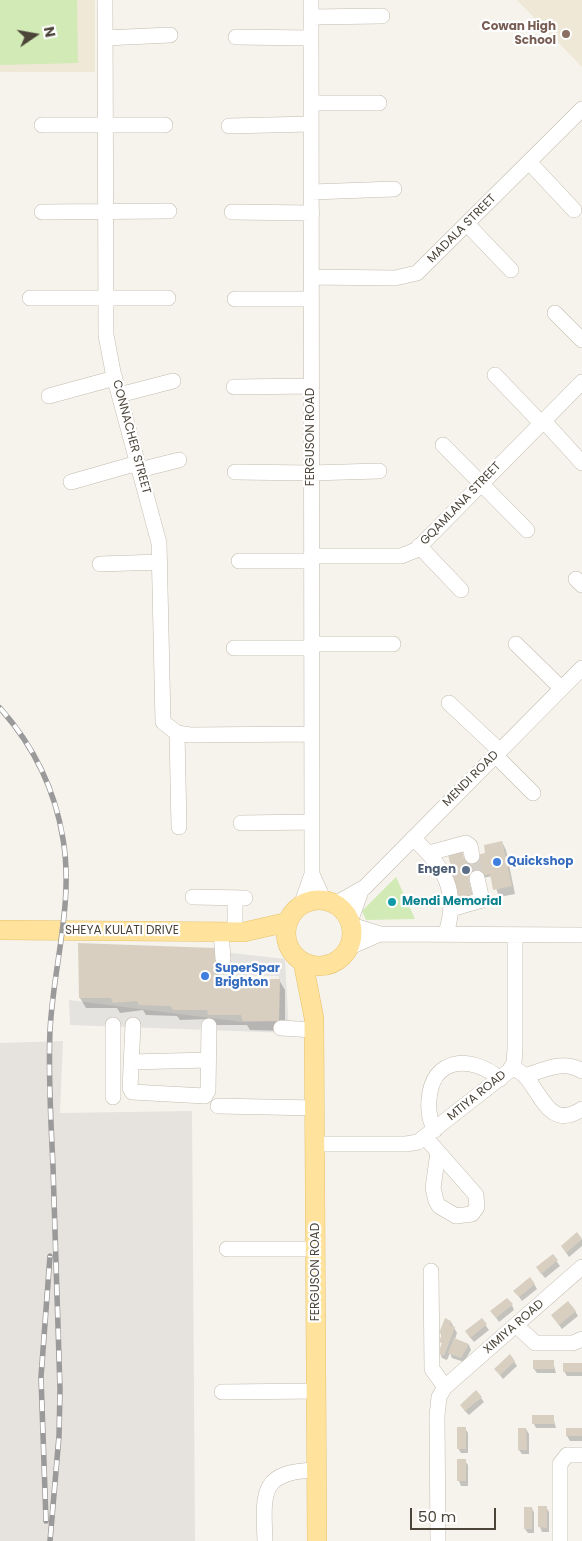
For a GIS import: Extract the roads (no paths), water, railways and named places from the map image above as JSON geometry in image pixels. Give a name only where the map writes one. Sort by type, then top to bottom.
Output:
[{"type":"main road","points":[[312,901],[329,903],[346,915],[350,924],[351,939],[348,948],[339,959],[328,965],[316,966],[299,958],[286,938],[288,922],[301,906],[312,901]]},
{"type":"main road","name":"SHEYA KULATI DRIVE","points":[[0,930],[234,932],[288,922]]},
{"type":"main road","name":"SHEYA KULATI DRIVE","points":[[234,932],[280,944],[299,958]]},
{"type":"main road","name":"FERGUSON ROAD","points":[[299,958],[313,1003],[314,1030],[317,1541]]},
{"type":"main road","name":"FERGUSON ROAD","points":[[313,1003],[328,965]]},
{"type":"street","name":"CONNACHER STREET","points":[[105,0],[104,298],[108,351],[159,543],[163,722],[177,733]]},
{"type":"street","name":"FERGUSON ROAD","points":[[301,906],[312,874],[310,734],[311,0]]},
{"type":"street","points":[[311,17],[382,16]]},
{"type":"street","points":[[105,38],[170,35]]},
{"type":"street","points":[[236,37],[311,38]]},
{"type":"street","points":[[311,103],[379,103]]},
{"type":"street","name":"MADALA STREET","points":[[310,277],[407,277],[425,267],[582,109]]},
{"type":"street","points":[[229,126],[312,124]]},
{"type":"street","points":[[42,125],[165,125]]},
{"type":"street","points":[[530,162],[574,210]]},
{"type":"street","points":[[312,192],[394,189]]},
{"type":"street","points":[[42,212],[169,211]]},
{"type":"street","points":[[232,212],[312,213]]},
{"type":"street","points":[[467,224],[511,270]]},
{"type":"street","points":[[30,298],[168,298]]},
{"type":"street","points":[[235,298],[311,299]]},
{"type":"street","points":[[555,314],[582,340]]},
{"type":"street","points":[[495,375],[582,463]]},
{"type":"street","points":[[49,396],[115,378]]},
{"type":"street","points":[[119,395],[173,381]]},
{"type":"street","name":"GQAMLANA STREET","points":[[239,560],[401,556],[409,554],[582,382]]},
{"type":"street","points":[[234,387],[311,386]]},
{"type":"street","points":[[443,445],[527,530]]},
{"type":"street","points":[[71,482],[179,460]]},
{"type":"street","points":[[235,472],[311,473],[379,471]]},
{"type":"street","points":[[419,546],[461,590]]},
{"type":"street","points":[[100,564],[160,562]]},
{"type":"street","points":[[234,648],[393,644]]},
{"type":"street","points":[[516,644],[561,688]]},
{"type":"street","name":"MENDI ROAD","points":[[329,903],[361,891],[582,668]]},
{"type":"street","points":[[449,703],[533,793]]},
{"type":"street","points":[[179,827],[177,733],[310,734]]},
{"type":"street","points":[[241,823],[311,822]]},
{"type":"street","points":[[413,838],[429,853],[447,880],[451,909],[446,933]]},
{"type":"street","points":[[429,853],[466,843],[470,846],[472,856]]},
{"type":"street","name":"FERGUSON ROAD","points":[[312,874],[329,903]]},
{"type":"street","points":[[451,909],[479,903],[482,900],[477,878]]},
{"type":"street","name":"MENDI ROAD","points":[[350,924],[361,891]]},
{"type":"street","points":[[193,897],[240,898],[234,932],[223,959]]},
{"type":"street","points":[[350,924],[380,934],[582,935]]},
{"type":"street","points":[[348,948],[380,934]]},
{"type":"street","name":"MTIYA ROAD","points":[[316,1144],[406,1144],[430,1134],[513,1067],[515,1050],[515,935]]},
{"type":"street","points":[[113,1025],[113,1097]]},
{"type":"street","points":[[132,1025],[130,1088],[132,1092],[204,1096],[208,1092],[209,1026]]},
{"type":"street","points":[[281,1028],[314,1030]]},
{"type":"street","points":[[131,1062],[208,1060]]},
{"type":"street","points":[[438,1152],[430,1134],[429,1095],[430,1085],[439,1070],[454,1065],[480,1065],[500,1079]]},
{"type":"street","points":[[525,1076],[564,1065],[582,1071]]},
{"type":"street","points":[[513,1067],[525,1076],[553,1112],[564,1116],[582,1109]]},
{"type":"street","points":[[218,1106],[315,1108]]},
{"type":"street","points":[[227,1249],[316,1249]]},
{"type":"street","points":[[431,1271],[432,1368],[445,1387],[439,1397],[437,1416],[438,1541]]},
{"type":"street","name":"XIMIYA ROAD","points":[[445,1387],[581,1271]]},
{"type":"street","points":[[516,1325],[536,1343],[573,1343],[582,1339]]},
{"type":"street","points":[[222,1392],[317,1391]]},
{"type":"street","points":[[560,1541],[560,1464],[567,1455],[582,1455]]},
{"type":"street","points":[[265,1541],[265,1498],[272,1482],[284,1473],[293,1470],[317,1470]]},
{"type":"tunnel","points":[[472,856],[477,878]]},
{"type":"railway","points":[[0,708],[23,737],[48,785],[59,821],[66,863],[65,911],[52,1007],[49,1048],[60,1390],[59,1436],[50,1541]]},
{"type":"railway","points":[[46,1521],[41,1377],[50,1256]]},
{"type":"place","name":"Cowan High School","points":[[566,34]]},
{"type":"place","name":"Quickshop","points":[[497,862]]},
{"type":"place","name":"Engen","points":[[466,870]]},
{"type":"place","name":"Mendi Memorial","points":[[392,902]]},
{"type":"place","name":"SuperSpar Brighton","points":[[205,976]]}]
